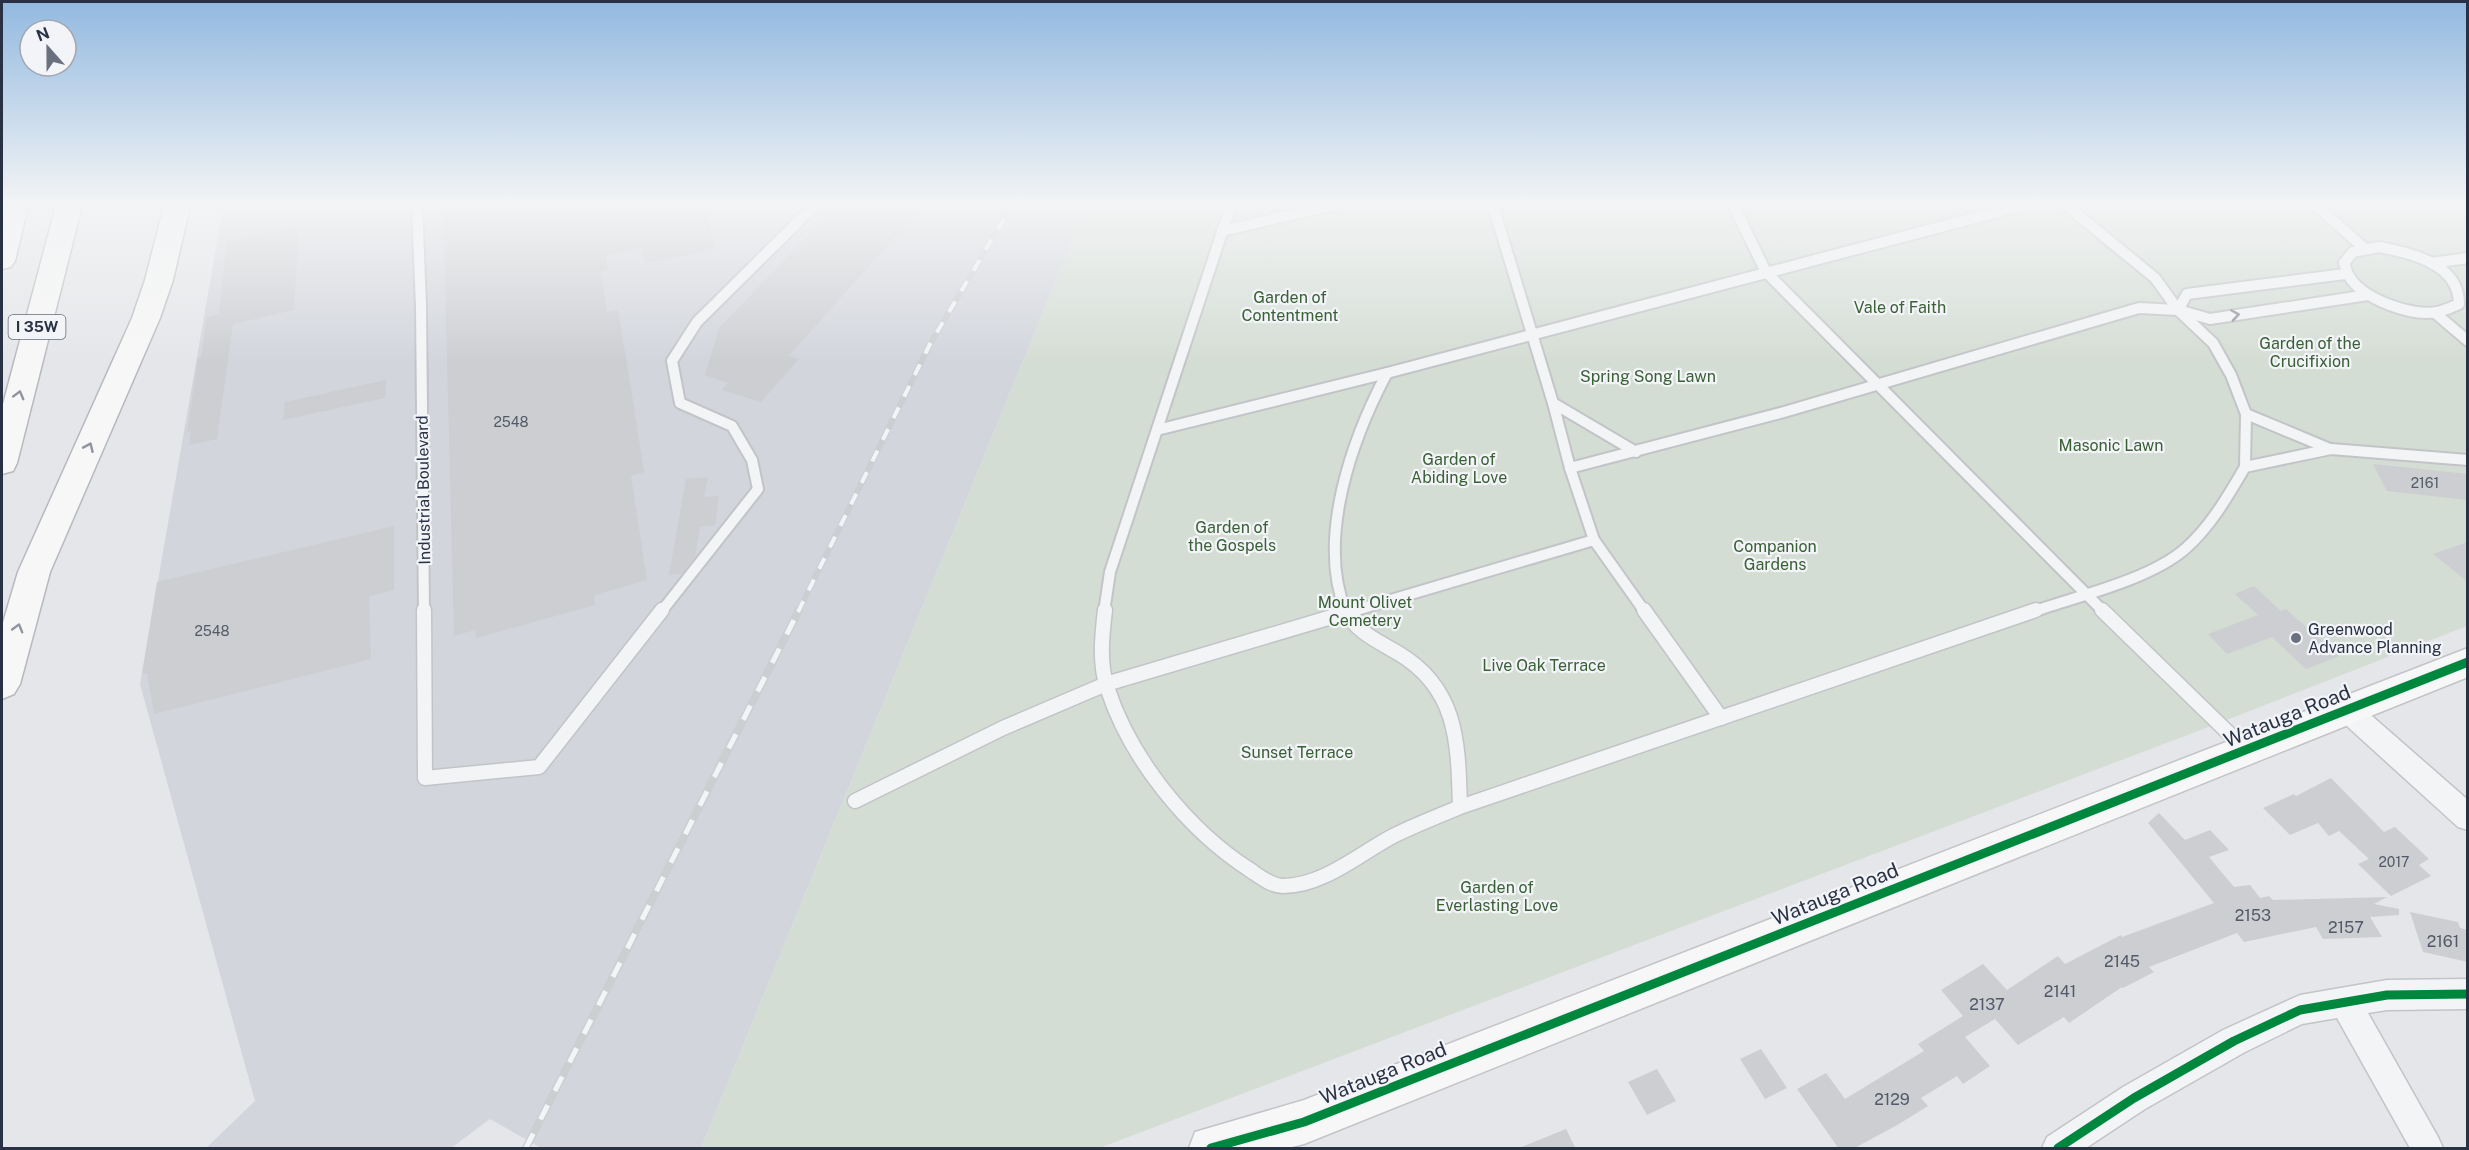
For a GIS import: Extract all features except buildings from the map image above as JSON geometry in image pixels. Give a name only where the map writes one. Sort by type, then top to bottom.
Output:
[{"type":"main road","name":"I 35W","points":[[2,463],[56,256]]},
{"type":"main road","points":[[2,684],[34,572],[146,318],[165,256]]},
{"type":"main road","name":"Watauga Road","points":[[1211,1149],[1304,1122],[2468,662]]},
{"type":"street","points":[[2347,710],[2468,818]]},
{"type":"street","points":[[2058,1149],[2134,1098],[2234,1041],[2300,1010],[2344,1001],[2387,996],[2468,994]]},
{"type":"street","points":[[2344,1001],[2427,1149]]},
{"type":"lane","name":"Industrial Boulevard","points":[[419,256],[425,778],[538,767],[758,489],[752,460],[732,426],[680,403],[672,361],[697,322],[764,256]]},
{"type":"lane","points":[[1214,256],[1110,572],[1102,628],[1106,684],[1123,729],[1152,771],[1193,821],[1242,866],[1279,886],[1305,881],[1344,864],[1395,835],[1460,807],[2140,575],[2174,557],[2196,537],[2221,507],[2245,467],[2246,414],[2231,375],[2213,343],[2178,310],[2155,278],[2128,256]]},
{"type":"lane","points":[[1508,256],[1553,403],[1570,468],[1594,540],[1721,718]]},
{"type":"lane","points":[[1758,256],[1766,272],[2085,594],[2246,749]]},
{"type":"lane","points":[[1157,430],[1387,373],[1829,256]]},
{"type":"lane","points":[[2347,256],[2343,264],[2345,274],[2354,285],[2368,295],[2402,309],[2435,313],[2450,310],[2459,303],[2462,283],[2431,263],[2412,256]]},
{"type":"lane","points":[[2431,263],[2468,258]]},
{"type":"lane","points":[[2178,310],[2187,294],[2345,274]]},
{"type":"lane","points":[[1570,468],[1636,452],[2139,309],[2178,310],[2210,319],[2368,295]]},
{"type":"lane","points":[[2435,313],[2468,341]]},
{"type":"lane","points":[[1387,373],[1358,432],[1340,502],[1336,556],[1337,591],[1346,613],[1365,635],[1415,664],[1441,697],[1457,738],[1460,807]]},
{"type":"lane","points":[[1553,403],[1636,452]]},
{"type":"lane","points":[[2246,414],[2331,449]]},
{"type":"lane","points":[[2245,467],[2331,449],[2468,460]]},
{"type":"lane","points":[[855,801],[1003,728],[1106,684],[1594,540]]},
{"type":"shaded area","points":[[215,256],[1066,256],[701,1148],[541,1148],[490,1119],[451,1148],[206,1148],[255,1101],[140,684]]},
{"type":"green space","name":"Mount Olivet Cemetery","points":[[1066,256],[2467,256],[2467,626],[2219,723],[1102,1147],[701,1148]]},
{"type":"railway","points":[[798,611],[930,344],[982,256]]},
{"type":"railway","points":[[526,1148],[798,611]]},
{"type":"cycle path","points":[[1211,1148],[1304,1122],[2468,662]]},
{"type":"cycle path","points":[[2058,1148],[2134,1098],[2234,1041],[2300,1010],[2387,995],[2468,994]]},
{"type":"place","name":"Greenwood Advance Planning","points":[[2296,638]]},
{"type":"park label","name":"Garden of Contentment","points":[[1290,306]]},
{"type":"park label","name":"Vale of Faith","points":[[1900,307]]},
{"type":"park label","name":"Garden of the Crucifixion","points":[[2310,352]]},
{"type":"park label","name":"Spring Song Lawn","points":[[1648,376]]},
{"type":"park label","name":"Masonic Lawn","points":[[2111,445]]},
{"type":"park label","name":"Garden of Abiding Love","points":[[1459,468]]},
{"type":"park label","name":"Garden of the Gospels","points":[[1232,536]]},
{"type":"park label","name":"Companion Gardens","points":[[1775,555]]},
{"type":"park label","name":"Live Oak Terrace","points":[[1544,665]]},
{"type":"park label","name":"Sunset Terrace","points":[[1297,752]]},
{"type":"park label","name":"Garden of Everlasting Love","points":[[1497,896]]}]
